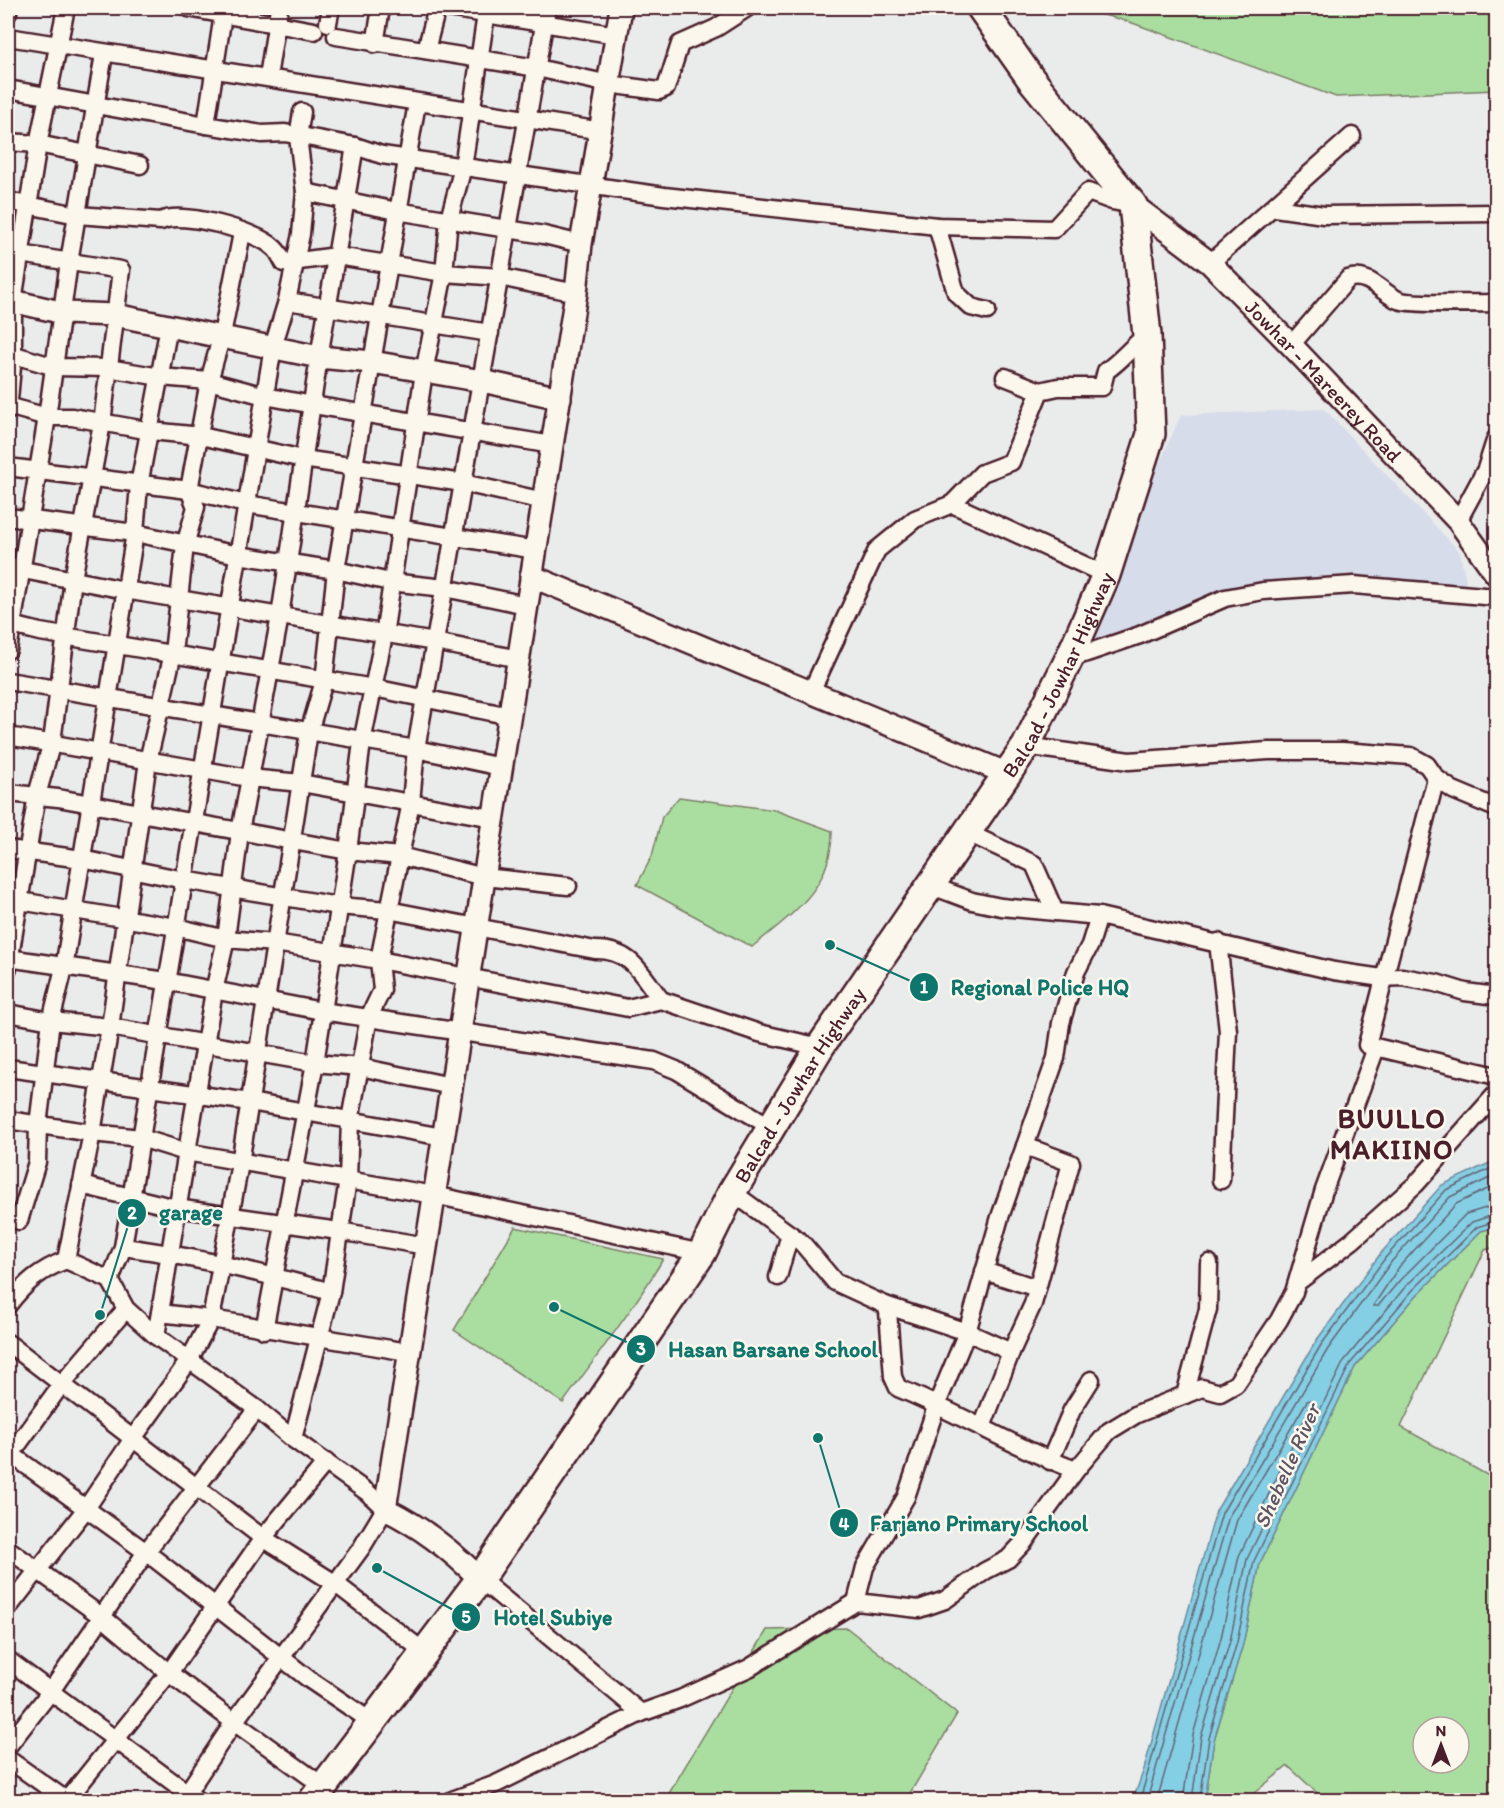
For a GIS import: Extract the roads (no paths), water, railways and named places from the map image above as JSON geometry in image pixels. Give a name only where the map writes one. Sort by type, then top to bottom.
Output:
[{"type":"main road","points":[[981,8],[1031,79],[1133,205]]},
{"type":"main road","name":"Balcad - Jowhar Highway","points":[[318,1793],[423,1651],[480,1579],[702,1253],[732,1192],[820,1047],[1026,746],[1069,659],[1106,575],[1151,434],[1147,335],[1133,205]]},
{"type":"street","points":[[8,8],[8,13]]},
{"type":"street","points":[[66,8],[38,144],[29,205],[14,253],[10,300],[8,408],[47,417],[72,417],[151,431],[201,436],[303,459],[464,483],[544,501]]},
{"type":"street","points":[[188,8],[277,15],[327,24],[375,44],[537,68],[652,92],[666,88],[680,44],[716,28],[747,8]]},
{"type":"street","points":[[375,44],[381,8]]},
{"type":"street","points":[[426,50],[437,8]]},
{"type":"street","points":[[448,8],[486,11],[544,24],[617,35]]},
{"type":"street","points":[[293,1439],[331,1292],[348,1179],[350,1120],[369,1017],[382,990],[379,960],[411,802],[416,749],[500,277],[506,228],[518,175],[547,8]]},
{"type":"street","points":[[8,1660],[192,1797],[234,1722],[336,1584],[385,1509],[560,398],[581,244],[593,186],[621,8]]},
{"type":"street","points":[[206,125],[223,10]]},
{"type":"street","points":[[264,1330],[315,1063],[330,954],[348,851],[362,742],[384,635],[390,582],[418,422],[424,372],[444,273],[449,219],[463,167],[486,11]]},
{"type":"street","points":[[268,77],[277,15]]},
{"type":"street","points":[[8,37],[602,131]]},
{"type":"street","points":[[8,650],[14,568],[30,520],[56,367],[69,262],[104,54]]},
{"type":"street","points":[[8,89],[206,125],[355,146],[382,155],[463,167],[664,196],[937,226],[1054,229],[1088,192],[1133,205]]},
{"type":"street","points":[[8,1608],[35,1570],[85,1510],[188,1362],[211,1319],[240,1163],[309,732],[324,681],[328,624],[336,570],[347,519],[362,413],[382,315],[397,211],[417,103]]},
{"type":"street","points":[[110,1280],[123,1247],[166,981],[223,661],[246,504],[273,347],[287,301],[294,263],[305,192],[298,137],[302,112]]},
{"type":"street","points":[[1210,263],[1275,208],[1352,136]]},
{"type":"street","points":[[8,142],[38,144],[140,165]]},
{"type":"street","points":[[156,1336],[204,1044],[226,939],[240,832],[280,616],[319,357],[355,146]]},
{"type":"street","points":[[305,192],[397,211],[506,228],[581,244]]},
{"type":"street","points":[[8,201],[77,215],[161,221],[170,216],[223,223],[273,247],[284,263],[338,256],[444,273],[500,277],[576,293]]},
{"type":"street","name":"Jowhar - Mareerey Road","points":[[1133,205],[1210,263],[1291,345],[1458,521],[1497,574]]},
{"type":"street","points":[[1275,208],[1324,215],[1497,213]]},
{"type":"street","points":[[937,226],[956,293],[971,307],[987,311]]},
{"type":"street","points":[[66,1260],[92,1133],[110,1027],[148,761],[173,653],[177,599],[185,545],[196,507],[189,490],[201,436],[209,381],[222,335],[242,233]]},
{"type":"street","points":[[14,253],[121,270],[102,423],[64,635],[52,742],[37,795],[14,899],[8,962],[166,981],[322,1011],[654,1061],[676,1070],[771,1127]]},
{"type":"street","points":[[1291,345],[1348,279],[1355,277],[1362,277],[1400,301],[1497,303]]},
{"type":"street","points":[[10,300],[64,313],[115,315],[222,335],[319,357],[372,362],[482,381],[560,398]]},
{"type":"street","points":[[287,301],[490,333]]},
{"type":"street","points":[[8,1215],[19,1221],[38,1162],[38,1125],[51,1021],[74,912],[135,533],[139,485],[170,326]]},
{"type":"street","points":[[1005,376],[1040,391],[1058,387],[1102,387],[1106,370],[1119,362],[1132,345],[1147,335]]},
{"type":"street","points":[[10,354],[56,367],[108,368],[209,381],[265,396],[313,405],[552,445]]},
{"type":"street","points":[[811,692],[877,550],[915,519],[952,504],[982,473],[1011,462],[1040,391]]},
{"type":"street","points":[[1458,521],[1486,469],[1497,438]]},
{"type":"street","points":[[8,467],[189,490],[246,504],[536,550]]},
{"type":"street","points":[[952,504],[1106,575]]},
{"type":"street","points":[[8,517],[135,533],[238,555],[336,570],[390,582],[445,588],[526,605]]},
{"type":"street","points":[[14,568],[125,591],[230,606],[519,659]]},
{"type":"street","points":[[531,576],[1008,774]]},
{"type":"street","points":[[1069,659],[1140,635],[1226,598],[1263,591],[1354,585],[1497,597]]},
{"type":"street","points":[[9,624],[374,688],[510,716]]},
{"type":"street","points":[[8,681],[162,706],[212,717],[416,749],[501,767]]},
{"type":"street","points":[[8,736],[52,742],[148,761],[301,783],[356,795],[411,802],[494,818]]},
{"type":"street","points":[[1026,746],[1129,761],[1268,751],[1342,751],[1411,756],[1427,765],[1436,778],[1453,790],[1497,808]]},
{"type":"street","points":[[1436,778],[1411,881],[1382,978],[1367,1046],[1497,1076]]},
{"type":"street","points":[[8,794],[37,795],[348,851],[400,856],[484,877],[568,886]]},
{"type":"street","points":[[968,833],[1034,864],[1055,912]]},
{"type":"street","points":[[8,849],[82,859],[233,889],[338,906],[388,910],[476,925],[595,950],[613,949],[629,959],[661,1000]]},
{"type":"street","points":[[932,886],[972,901],[1099,916],[1334,970],[1382,978],[1402,977],[1436,983],[1465,992],[1497,996]]},
{"type":"street","points":[[14,899],[74,912],[176,927],[226,939],[275,943],[330,954],[379,960],[628,1008],[661,1000],[759,1033],[820,1047]]},
{"type":"street","points":[[856,1602],[865,1567],[906,1497],[938,1404],[967,1332],[984,1271],[1056,1058],[1061,1023],[1077,972],[1092,942],[1099,916]]},
{"type":"street","points":[[1218,942],[1228,1031],[1221,1180]]},
{"type":"street","points":[[8,1012],[51,1021],[110,1027],[258,1051],[315,1063],[360,1067],[451,1086]]},
{"type":"street","points":[[453,1800],[496,1784],[641,1713],[680,1699],[749,1668],[856,1602],[919,1609],[945,1600],[1016,1550],[1076,1470],[1109,1431],[1137,1414],[1202,1388],[1221,1393],[1236,1384],[1279,1320],[1298,1282],[1324,1190],[1377,1048]]},
{"type":"street","points":[[8,1068],[250,1102],[304,1114],[443,1137]]},
{"type":"street","points":[[1298,1282],[1352,1241],[1416,1184],[1497,1094]]},
{"type":"street","points":[[8,1120],[141,1138],[186,1152],[434,1195],[702,1253]]},
{"type":"street","points":[[982,1426],[1033,1304],[1071,1163],[1025,1146]]},
{"type":"street","points":[[81,1185],[176,1208],[426,1246]]},
{"type":"street","points":[[732,1192],[802,1243],[835,1282],[885,1305],[967,1332],[1011,1352]]},
{"type":"street","points":[[778,1277],[790,1234]]},
{"type":"street","points":[[123,1247],[169,1253],[274,1276],[331,1292]]},
{"type":"street","points":[[8,1305],[26,1282],[46,1268],[66,1260],[110,1280],[126,1310],[156,1336],[188,1362],[257,1409],[293,1439],[367,1492],[385,1509],[413,1523],[449,1548],[480,1579],[641,1713]]},
{"type":"street","points":[[1185,1395],[1208,1309],[1209,1263]]},
{"type":"street","points":[[984,1271],[1037,1288]]},
{"type":"street","points":[[885,1305],[888,1311],[895,1384],[1050,1461],[1076,1470]]},
{"type":"street","points":[[126,1310],[61,1385],[8,1454],[146,1552],[282,1658],[372,1722]]},
{"type":"street","points":[[160,1313],[211,1319],[264,1330],[320,1336],[408,1352]]},
{"type":"street","points":[[8,1343],[61,1385],[134,1437],[263,1538],[336,1584],[423,1651]]},
{"type":"street","points":[[1050,1461],[1072,1410],[1091,1380]]},
{"type":"street","points":[[8,1746],[51,1691],[146,1552],[257,1409]]},
{"type":"street","points":[[8,1759],[67,1800],[169,1673],[263,1538],[326,1462]]},
{"type":"street","points":[[8,1549],[101,1616],[169,1673],[234,1722],[318,1793]]},
{"type":"water","name":"Shebelle River","points":[[1496,1160],[1496,1227],[1481,1231],[1416,1296],[1355,1367],[1260,1563],[1243,1644],[1214,1740],[1205,1800],[1133,1800],[1144,1769],[1216,1511],[1316,1341],[1381,1253],[1442,1185]]},
{"type":"place","name":"Regional Police HQ","points":[[830,945]]},
{"type":"place","name":"Hasan Barsane School","points":[[554,1307]]},
{"type":"place","name":"garage","points":[[100,1315]]},
{"type":"place","name":"Farjano Primary School","points":[[818,1438]]},
{"type":"place","name":"Hotel Subiye","points":[[377,1568]]},
{"type":"district","name":"BUULLO MAKIINO","points":[[1392,1134]]}]
